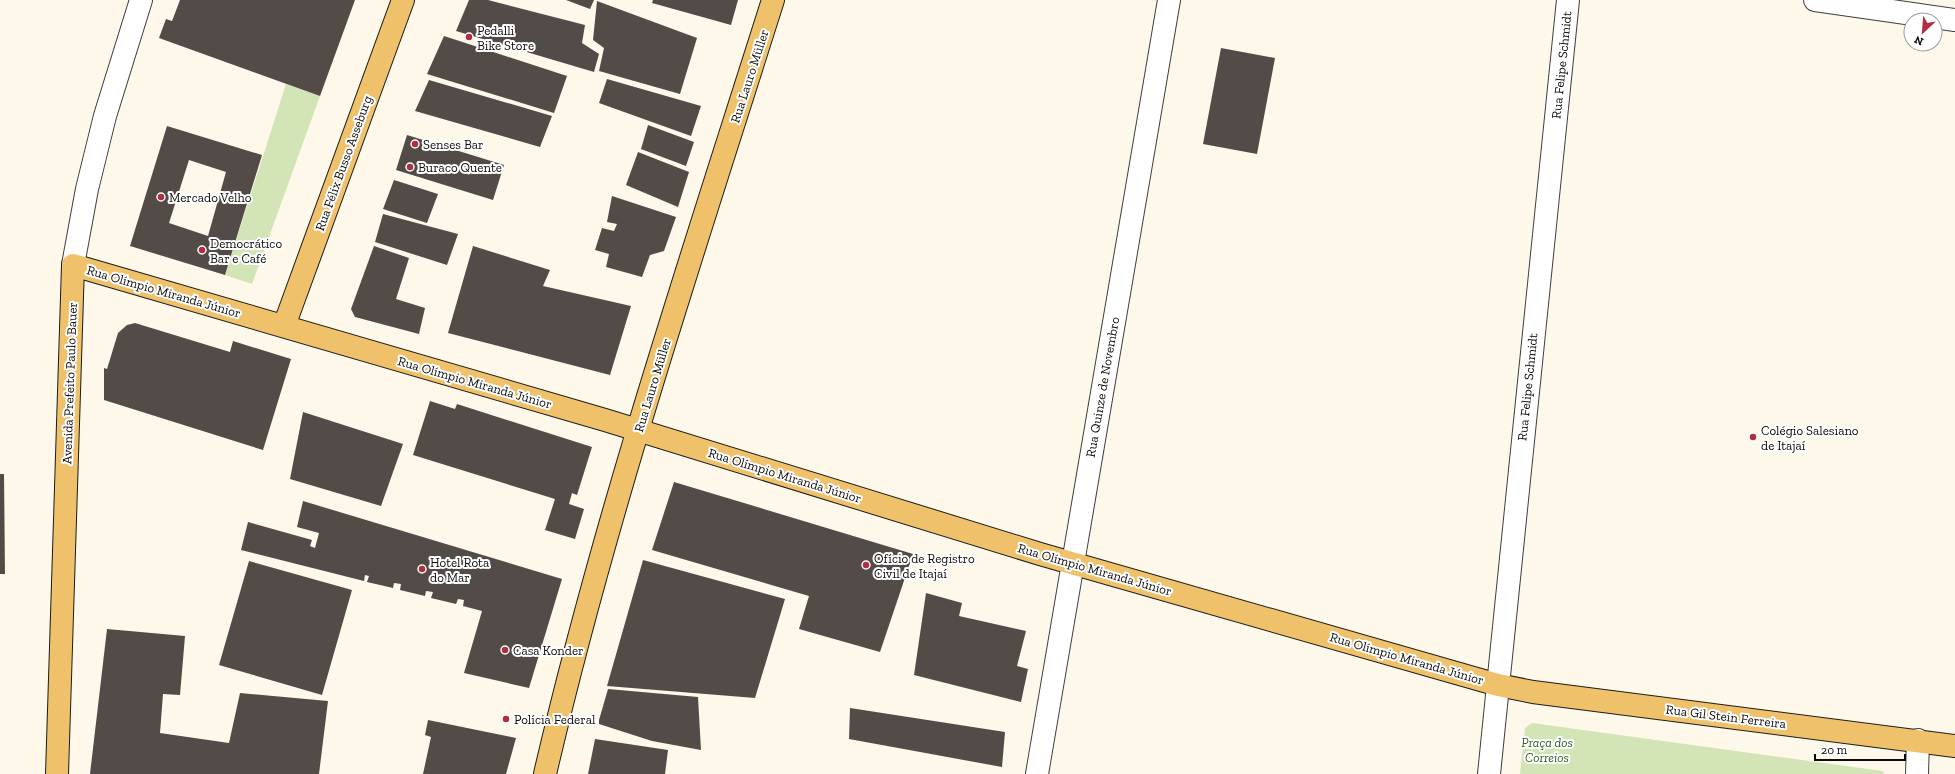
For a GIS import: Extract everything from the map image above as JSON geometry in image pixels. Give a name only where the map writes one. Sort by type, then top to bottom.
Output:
[{"type":"main road","name":"Rua Félix Busso Asseburg","points":[[284,326],[403,0]]},
{"type":"main road","name":"Rua Lauro Müller","points":[[545,774],[590,598],[638,430],[773,0]]},
{"type":"main road","name":"Rua Olímpio Miranda Júnior","points":[[73,265],[638,430],[1073,563],[1498,685]]},
{"type":"main road","name":"Avenida Prefeito Paulo Bauer","points":[[57,774],[73,265]]},
{"type":"main road","name":"Rua Gil Stein Ferreira","points":[[1498,685],[1533,692],[1918,740],[1955,746]]},
{"type":"street","name":"Avenida Prefeito Paulo Bauer","points":[[73,265],[87,189],[103,123],[141,0]]},
{"type":"street","name":"Rua Quinze de Novembro","points":[[1037,774],[1169,0]]},
{"type":"street","name":"Rua Felipe Schmidt","points":[[1489,774],[1568,0]]},
{"type":"street","points":[[1815,0],[1955,20]]},
{"type":"street","points":[[1917,774],[1918,740]]},
{"type":"green space","points":[[286,84],[320,96],[252,284],[225,275]]},
{"type":"green space","name":"Praça dos Correios","points":[[1532,723],[1883,771],[1884,774],[1520,774],[1525,728]]},
{"type":"building","points":[[180,0],[355,0],[320,96],[159,38],[166,19],[172,21]]},
{"type":"building","points":[[469,0],[488,0],[585,25],[582,43],[599,54],[594,72],[456,31]]},
{"type":"building","points":[[566,0],[594,0],[590,9]]},
{"type":"building","points":[[653,0],[738,0],[731,25],[652,3]]},
{"type":"building","points":[[597,1],[697,38],[680,94],[599,71],[604,48],[593,40]]},
{"type":"building","points":[[444,36],[567,76],[554,113],[427,74]]},
{"type":"building","points":[[1221,48],[1275,58],[1257,154],[1203,144]]},
{"type":"building","points":[[607,79],[701,106],[691,136],[599,103]]},
{"type":"building","points":[[429,80],[552,116],[540,147],[415,111]]},
{"type":"building","points":[[648,125],[694,142],[686,166],[641,149]]},
{"type":"building","name":"Mercado Velho","points":[[167,126],[262,155],[225,275],[130,246]],"holes":[[[189,160],[226,172],[208,236],[169,223]]]},
{"type":"building","points":[[407,135],[504,165],[493,200],[396,170]]},
{"type":"building","points":[[638,152],[689,172],[678,207],[626,185]]},
{"type":"building","points":[[394,180],[438,194],[427,223],[383,209]]},
{"type":"building","points":[[612,196],[676,217],[664,251],[650,255],[642,277],[606,267],[609,254],[595,250],[602,228],[614,231],[617,224],[607,222]]},
{"type":"building","points":[[383,214],[458,234],[447,265],[375,242]]},
{"type":"building","points":[[374,246],[409,258],[396,299],[425,308],[419,334],[355,317],[351,309]]},
{"type":"building","points":[[473,246],[550,270],[543,286],[631,306],[610,375],[448,333]]},
{"type":"building","points":[[135,323],[230,352],[233,341],[291,359],[263,450],[104,400],[104,368],[107,369],[118,333],[127,325]]},
{"type":"building","points":[[430,401],[455,409],[457,404],[592,447],[577,495],[572,493],[569,504],[584,509],[575,539],[545,530],[555,499],[413,455]]},
{"type":"building","points":[[303,412],[403,444],[381,506],[290,479]]},
{"type":"building","points":[[0,474],[4,474],[5,574],[0,574]]},
{"type":"building","points":[[674,482],[913,554],[880,652],[799,629],[809,596],[652,550]]},
{"type":"building","name":"Hotel Rota do Mar","points":[[303,501],[562,579],[529,688],[464,673],[482,611],[463,606],[464,600],[458,599],[456,604],[431,598],[433,592],[426,591],[425,596],[400,590],[401,584],[394,583],[393,588],[367,582],[369,576],[365,575],[364,581],[241,550],[248,522],[312,540],[310,546],[315,548],[319,533],[297,527]]},
{"type":"building","points":[[643,560],[785,599],[755,698],[607,686]]},
{"type":"building","points":[[249,561],[352,590],[322,695],[219,665]]},
{"type":"building","points":[[926,593],[962,603],[959,616],[1026,631],[1017,666],[1028,669],[1021,702],[914,675]]},
{"type":"building","points":[[107,629],[185,636],[180,695],[163,694],[160,733],[229,743],[240,693],[328,701],[319,774],[90,774]]},
{"type":"building","points":[[608,689],[698,697],[701,750],[652,741],[599,724]]},
{"type":"building","points":[[850,708],[1005,732],[1002,767],[849,739]]},
{"type":"building","points":[[428,720],[516,738],[506,774],[423,774],[431,737],[425,735]]},
{"type":"building","points":[[595,739],[668,750],[665,774],[588,774]]},
{"type":"place","name":"Pedalli Bike Store","points":[[469,37]]},
{"type":"place","name":"Senses Bar","points":[[415,144]]},
{"type":"place","name":"Buraco Quente","points":[[410,167]]},
{"type":"place","name":"Mercado Velho","points":[[161,197]]},
{"type":"place","name":"Democrático Bar e Café","points":[[202,250]]},
{"type":"place","name":"Colégio Salesiano de Itajaí","points":[[1753,437]]},
{"type":"place","name":"Ofício de Registro Civil de Itajaí","points":[[866,565]]},
{"type":"place","name":"Hotel Rota do Mar","points":[[422,569]]},
{"type":"place","name":"Casa Konder","points":[[505,650]]},
{"type":"place","name":"Polícia Federal","points":[[506,719]]}]
